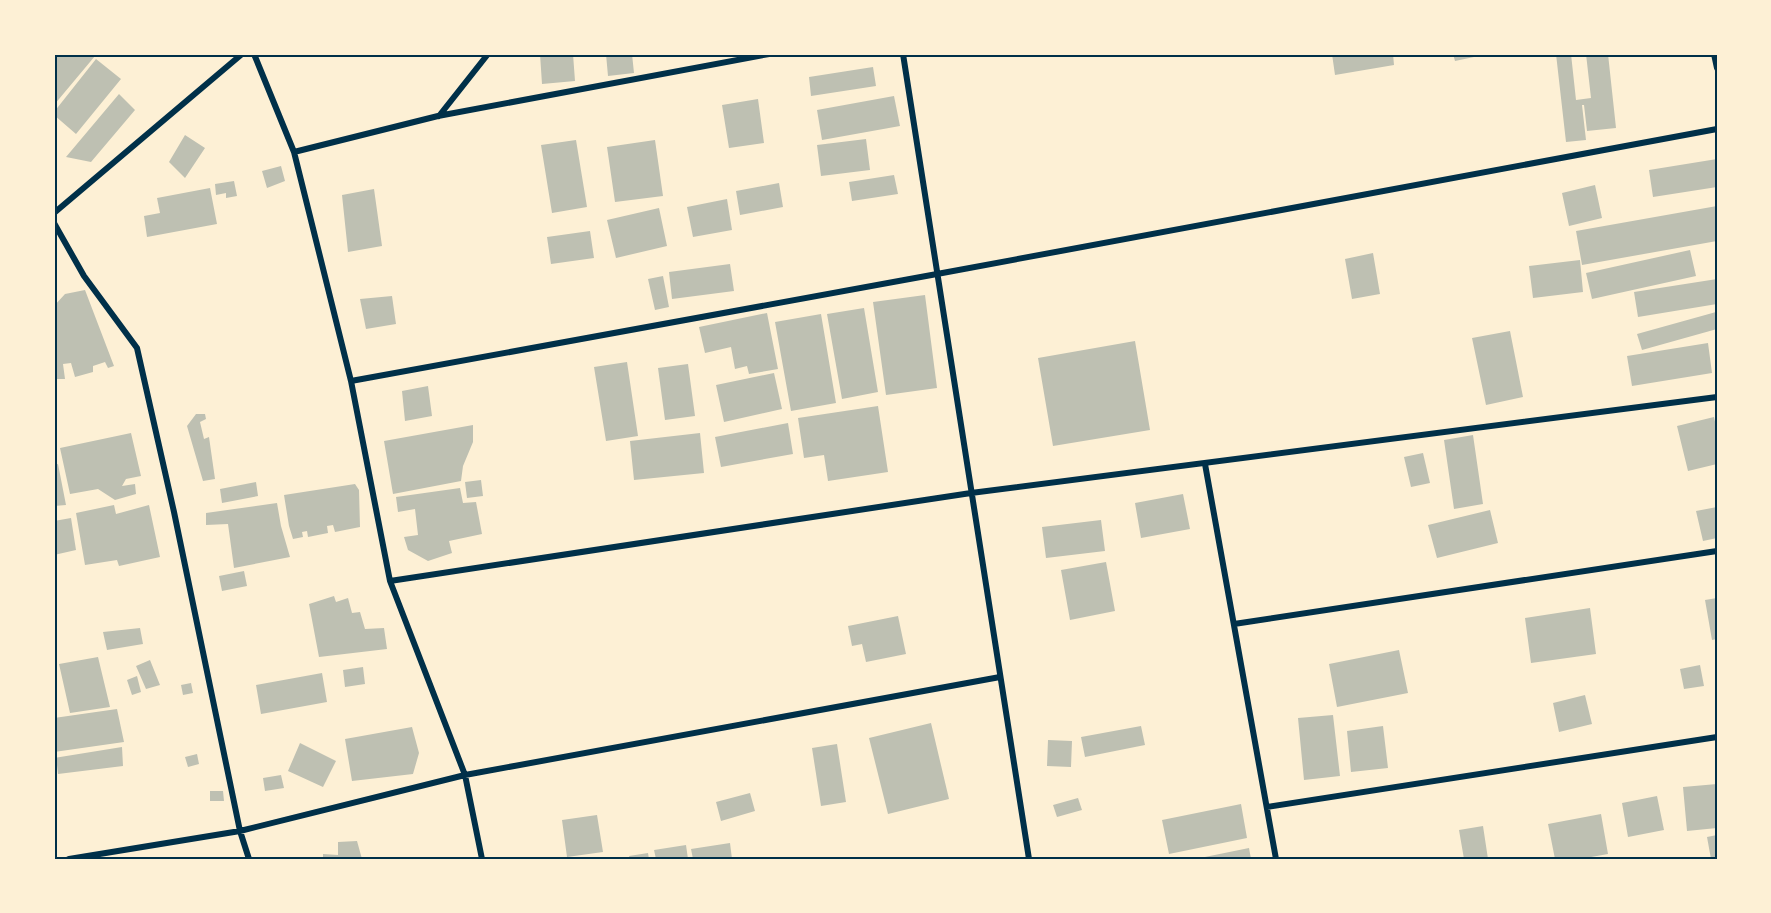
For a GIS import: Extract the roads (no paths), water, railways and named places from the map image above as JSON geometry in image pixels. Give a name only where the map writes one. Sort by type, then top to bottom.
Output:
[{"type":"street","points":[[54,213],[242,54]]},
{"type":"street","points":[[254,54],[294,152],[351,381],[390,581],[465,776],[482,859]]},
{"type":"street","points":[[438,116],[488,54]]},
{"type":"street","points":[[294,152],[438,116],[769,54]]},
{"type":"street","points":[[903,54],[1029,859]]},
{"type":"street","points":[[1714,54],[1717,68]]},
{"type":"street","points":[[351,381],[1717,129]]},
{"type":"street","points":[[54,223],[84,276],[137,348],[174,512],[240,831],[249,859]]},
{"type":"street","points":[[390,581],[971,493],[1717,397]]},
{"type":"street","points":[[1205,464],[1276,859]]},
{"type":"street","points":[[1234,624],[1717,551]]},
{"type":"street","points":[[69,859],[240,831],[465,776],[1000,677]]},
{"type":"street","points":[[1267,807],[1717,737]]}]
